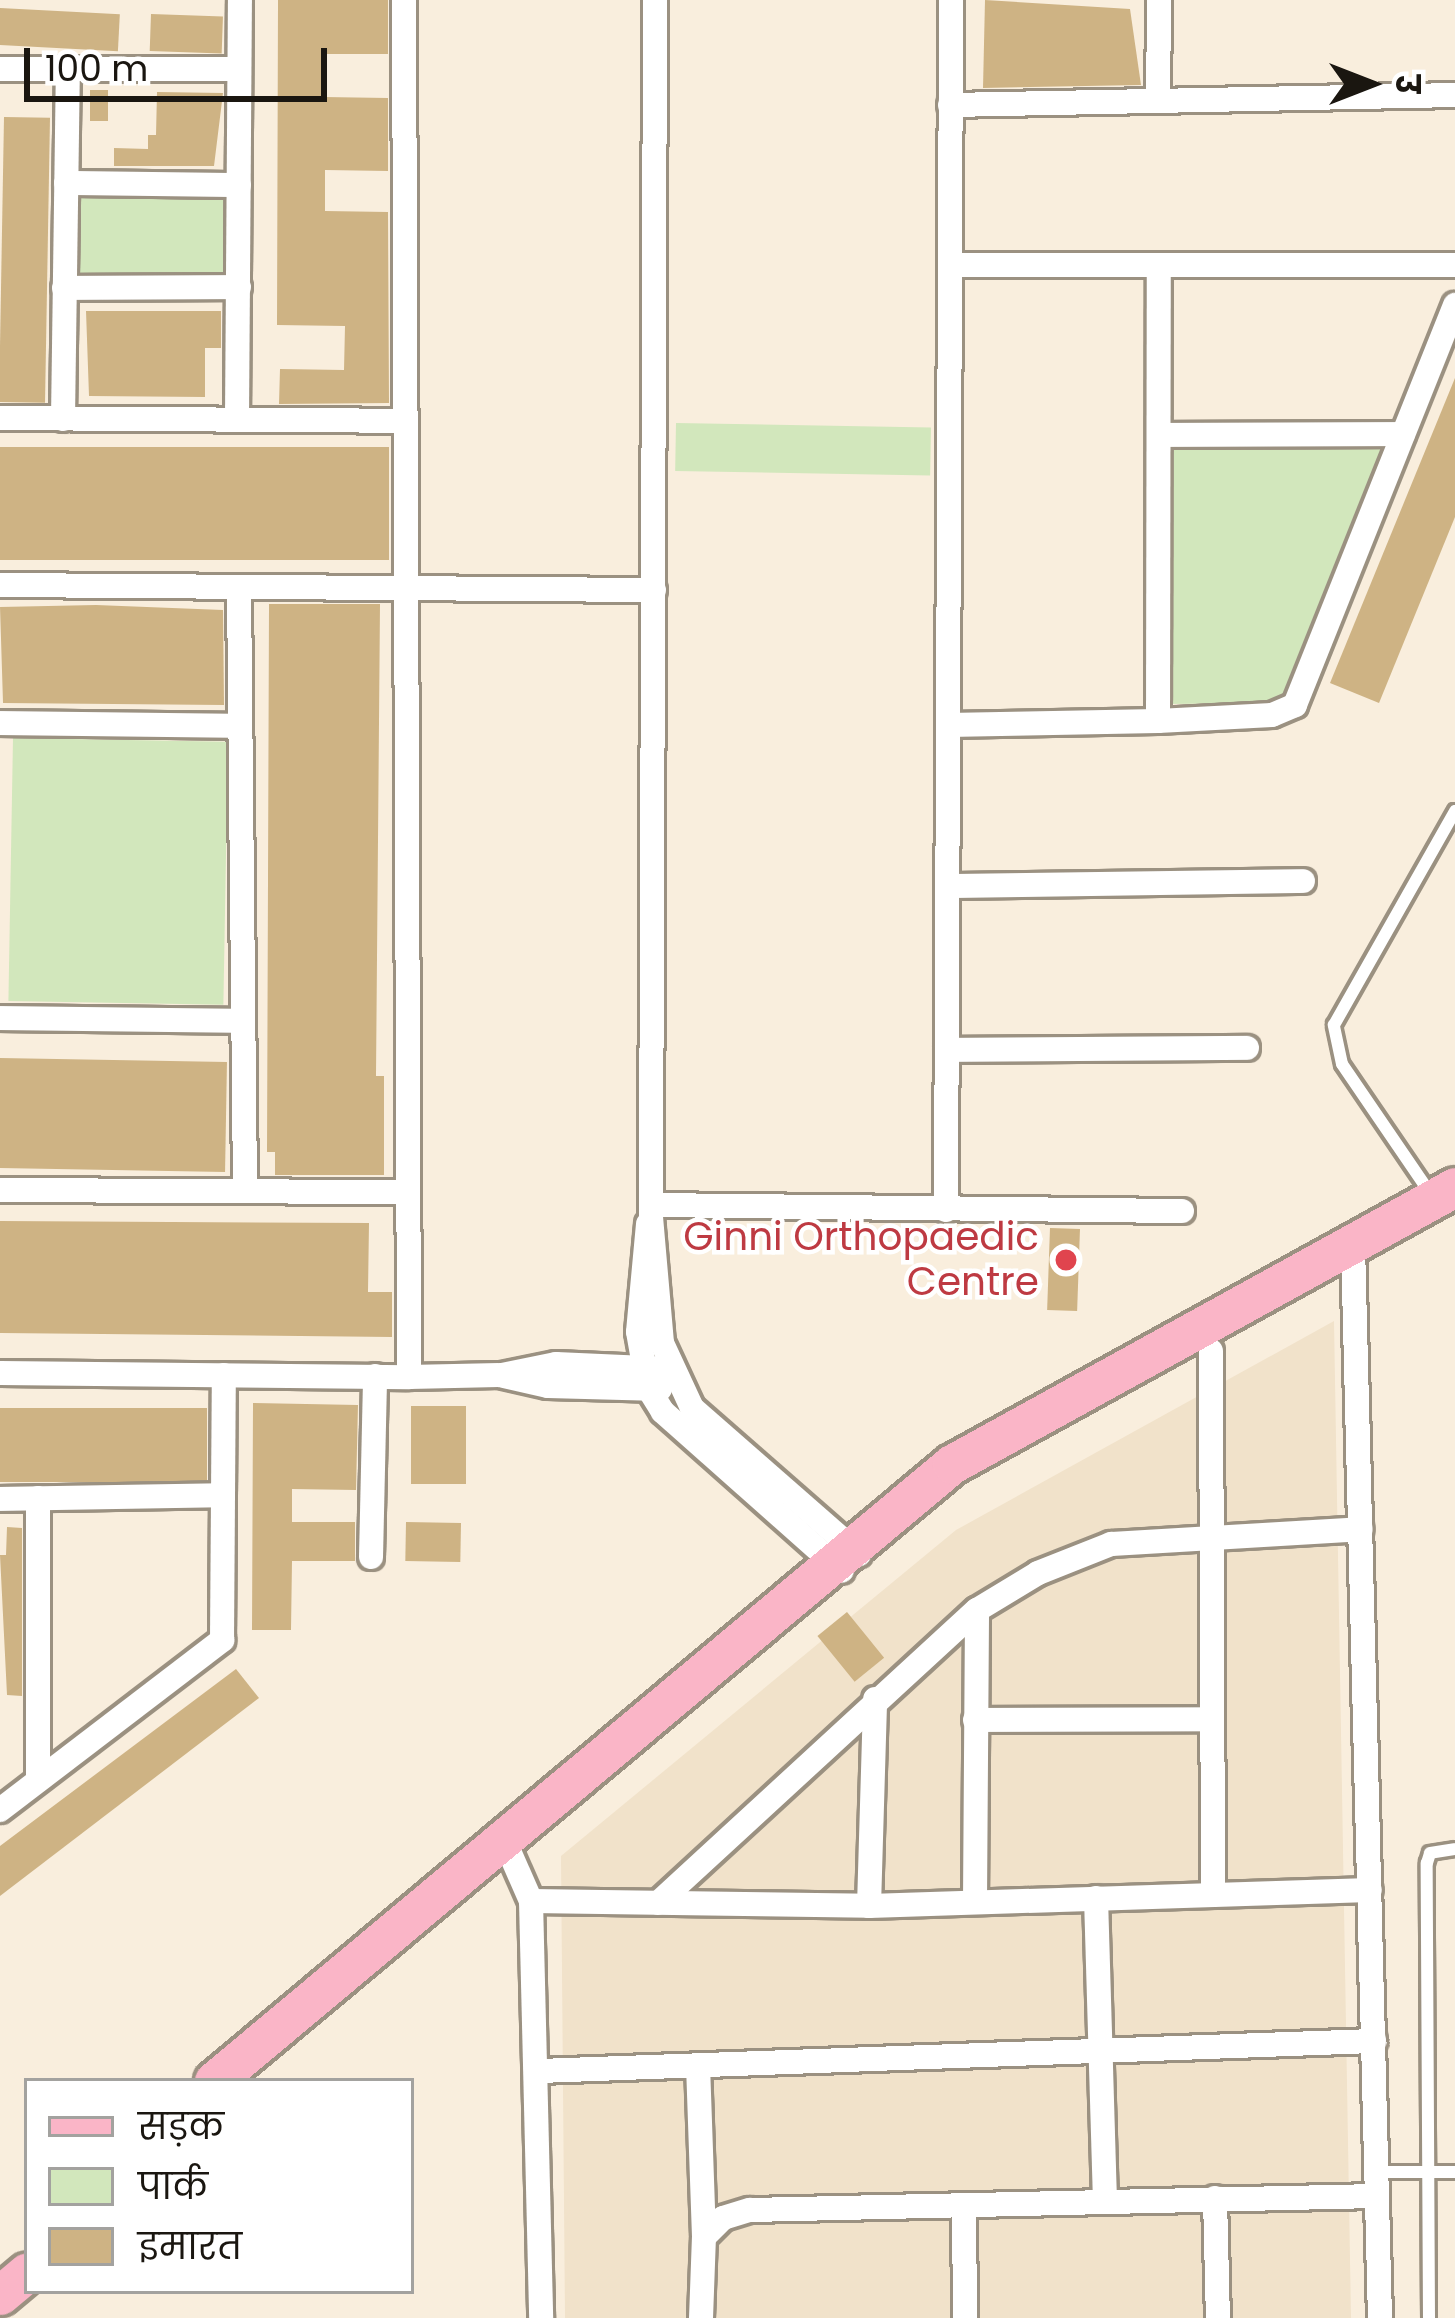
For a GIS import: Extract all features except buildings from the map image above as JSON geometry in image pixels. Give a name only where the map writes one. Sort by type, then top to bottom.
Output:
[{"type":"main road","points":[[848,1560],[1000,1464],[1211,1351],[1448,1202]]},
{"type":"main road","points":[[218,2078],[848,1560],[952,1464],[1354,1259]]},
{"type":"main road","points":[[251,2078],[508,1843]]},
{"type":"main road","points":[[0,2264],[24,2244]]},
{"type":"main road","points":[[0,2295],[24,2275]]},
{"type":"street","points":[[236,420],[240,0]]},
{"type":"street","points":[[404,0],[404,1192],[409,1377]]},
{"type":"street","points":[[656,0],[651,1211],[662,1412],[848,1560]]},
{"type":"street","points":[[946,1210],[951,0]]},
{"type":"street","points":[[1158,101],[1159,0]]},
{"type":"street","points":[[0,69],[239,69]]},
{"type":"street","points":[[62,419],[68,69]]},
{"type":"street","points":[[950,105],[1455,95]]},
{"type":"street","points":[[66,183],[238,185]]},
{"type":"street","points":[[950,265],[1455,265]]},
{"type":"street","points":[[1158,722],[1159,265]]},
{"type":"street","points":[[64,288],[238,287]]},
{"type":"street","points":[[948,725],[1158,722],[1272,715],[1295,705],[1455,305]]},
{"type":"street","points":[[0,418],[404,421]]},
{"type":"street","points":[[1159,436],[1403,434]]},
{"type":"street","points":[[0,585],[654,590]]},
{"type":"street","points":[[238,587],[244,1191]]},
{"type":"street","points":[[0,723],[240,726]]},
{"type":"street","points":[[948,886],[1303,881]]},
{"type":"street","points":[[0,1018],[243,1021]]},
{"type":"street","points":[[947,1050],[1247,1048]]},
{"type":"street","points":[[0,1190],[404,1192]]},
{"type":"street","points":[[651,1211],[1182,1210]]},
{"type":"street","points":[[1354,1259],[1380,2318]]},
{"type":"street","points":[[1211,1351],[1213,1894]]},
{"type":"street","points":[[0,1373],[502,1376],[548,1386],[659,1379]]},
{"type":"street","points":[[0,1810],[222,1640],[224,1375]]},
{"type":"street","points":[[371,1557],[375,1376]]},
{"type":"street","points":[[0,1499],[223,1495]]},
{"type":"street","points":[[38,1498],[38,1780]]},
{"type":"street","points":[[658,1903],[976,1610],[1071,1556],[1112,1544],[1360,1529]]},
{"type":"street","points":[[975,1902],[976,1610]]},
{"type":"street","points":[[869,1906],[875,1700]]},
{"type":"street","points":[[975,1720],[1212,1719]]},
{"type":"street","points":[[508,1843],[532,1901],[541,2318]]},
{"type":"street","points":[[532,1901],[869,1906],[1370,1890]]},
{"type":"street","points":[[1096,1898],[1105,2201]]},
{"type":"street","points":[[539,2071],[1374,2042]]},
{"type":"street","points":[[698,2065],[704,2237],[701,2318]]},
{"type":"street","points":[[704,2237],[723,2218],[749,2210],[1216,2198],[1377,2184]]},
{"type":"street","points":[[1216,2198],[1217,2318]]},
{"type":"street","points":[[964,2205],[965,2318]]},
{"type":"lane","points":[[1448,1202],[1342,1064],[1334,1025],[1455,811]]},
{"type":"lane","points":[[1429,2318],[1427,1863],[1430,1853],[1455,1849]]},
{"type":"lane","points":[[1377,2184],[1430,2172],[1455,2172]]},
{"type":"shaded area","points":[[1334,1321],[1351,2318],[565,2318],[561,1856],[956,1530]]},
{"type":"green space","points":[[228,192],[229,275],[79,278],[78,195]]},
{"type":"green space","points":[[676,423],[931,427],[930,475],[675,471]]},
{"type":"green space","points":[[1168,447],[1386,447],[1281,703],[1168,704]]},
{"type":"green space","points":[[13,738],[228,742],[223,1005],[8,1001]]},
{"type":"place","name":"Ginni Orthopaedic Centre","points":[[1066,1260]]}]
